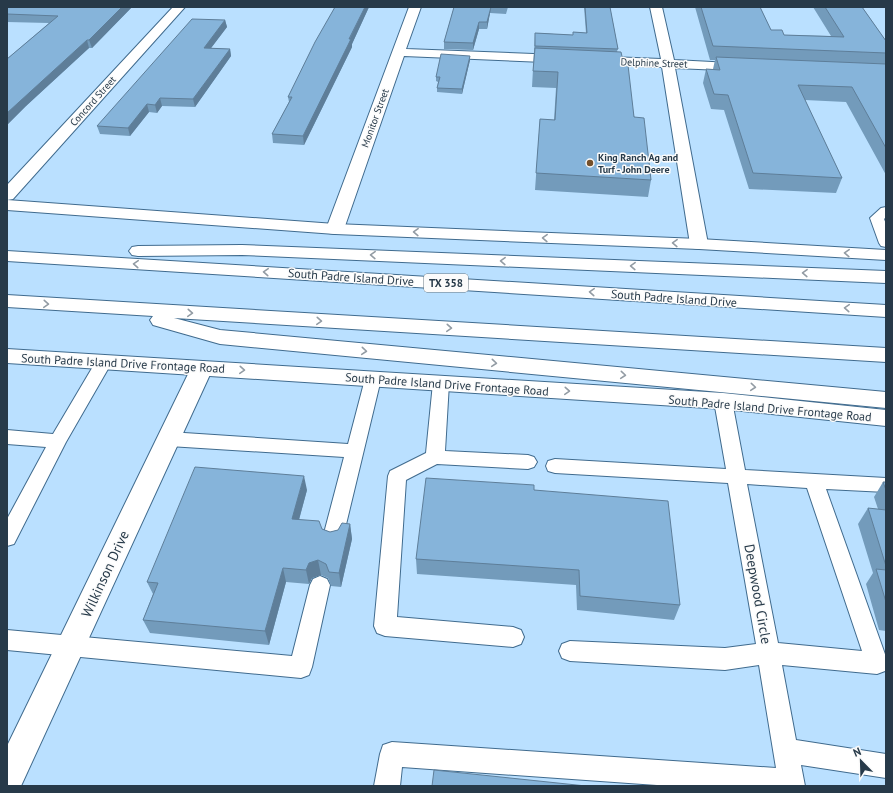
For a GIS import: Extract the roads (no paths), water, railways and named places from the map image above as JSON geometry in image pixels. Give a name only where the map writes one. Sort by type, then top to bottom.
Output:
[{"type":"main road","name":"Concord Street","points":[[7,195],[179,7]]},
{"type":"main road","name":"Monitor Street","points":[[335,229],[415,7]]},
{"type":"main road","points":[[656,7],[668,63],[699,244]]},
{"type":"main road","name":"Delphine Street","points":[[398,52],[761,67]]},
{"type":"main road","points":[[7,205],[335,229],[699,244],[886,255]]},
{"type":"main road","points":[[7,252],[242,250],[886,277]]},
{"type":"main road","name":"South Padre Island Drive","points":[[7,256],[886,311]]},
{"type":"main road","points":[[7,301],[886,355]]},
{"type":"main road","points":[[120,308],[220,337],[886,400]]},
{"type":"main road","name":"South Padre Island Drive Frontage Road","points":[[7,356],[723,402],[886,418]]},
{"type":"main road","name":"Wilkinson Drive","points":[[7,781],[202,368]]},
{"type":"lane","points":[[886,211],[877,218],[886,243]]},
{"type":"lane","points":[[7,538],[58,441],[104,362]]},
{"type":"lane","points":[[332,537],[373,379]]},
{"type":"lane","points":[[435,457],[441,383]]},
{"type":"lane","name":"Deepwood Circle","points":[[723,402],[792,784]]},
{"type":"lane","points":[[7,437],[58,441]]},
{"type":"lane","points":[[169,439],[355,451]]},
{"type":"lane","points":[[513,637],[385,626],[398,476],[435,457],[528,462]]},
{"type":"lane","points":[[555,466],[886,485]]},
{"type":"lane","points":[[570,651],[725,659],[769,653],[877,662],[814,481]]},
{"type":"lane","points":[[7,640],[70,648],[301,667],[320,585]]},
{"type":"lane","points":[[787,751],[886,766]]},
{"type":"lane","points":[[387,786],[392,754],[792,784]]},
{"type":"place","name":"King Ranch Ag and Turf - John Deere","points":[[590,163]]}]
